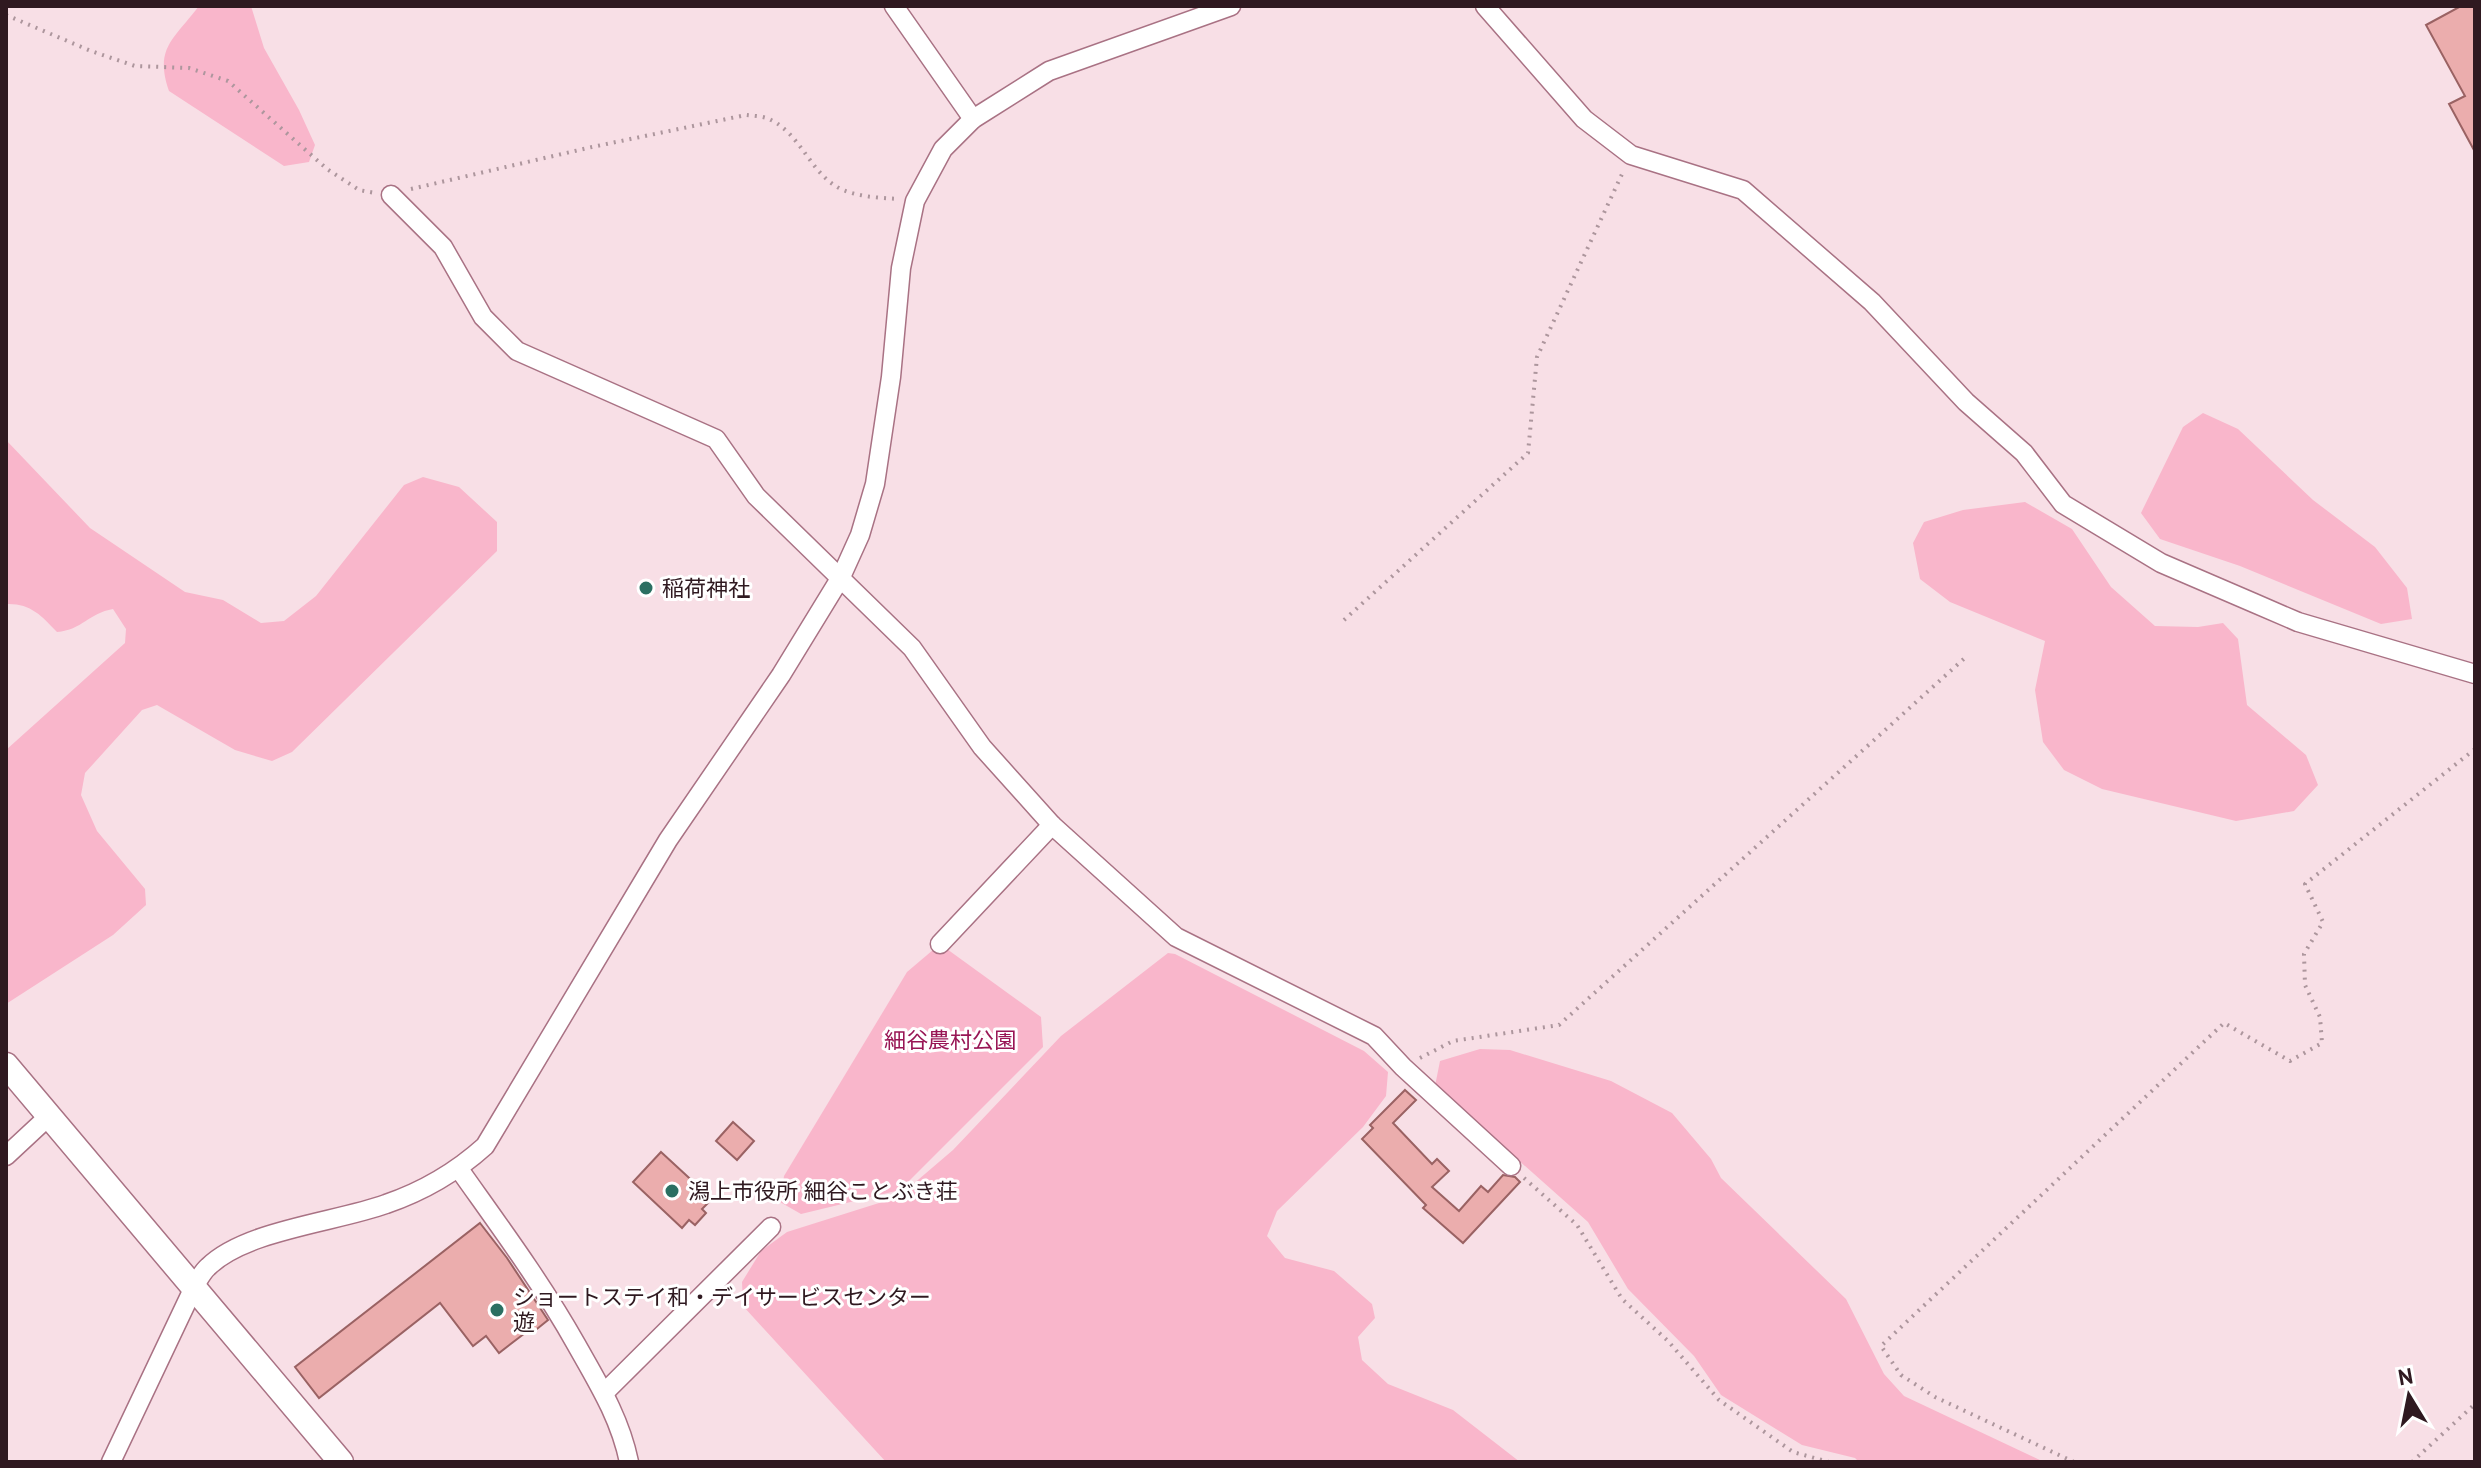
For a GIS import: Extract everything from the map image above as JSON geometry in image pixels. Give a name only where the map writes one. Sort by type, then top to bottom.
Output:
[{"type":"street","points":[[894,6],[973,119]]},
{"type":"street","points":[[111,1462],[194,1287],[207,1267],[237,1248],[384,1205],[436,1183],[459,1169],[485,1146],[668,840],[781,675],[841,577],[860,535],[875,484],[891,377],[901,268],[915,201],[943,149],[973,119],[1049,71],[1231,6]]},
{"type":"street","points":[[1485,6],[1584,119],[1631,155],[1743,190],[1872,302],[1966,402],[2024,453],[2063,504],[2161,563],[2284,616],[2475,674]]},
{"type":"street","points":[[391,195],[443,247],[483,317],[517,351],[716,439],[756,496],[912,648],[982,747],[1052,825],[1176,937],[1374,1036],[1403,1067],[1511,1166]]},
{"type":"street","points":[[940,944],[1052,825]]},
{"type":"street","points":[[6,1065],[341,1462]]},
{"type":"street","points":[[6,1156],[49,1116]]},
{"type":"street","points":[[459,1169],[552,1300],[605,1392],[623,1434],[629,1462]]},
{"type":"street","points":[[605,1392],[771,1227]]},
{"type":"path","points":[[6,15],[135,66],[189,68],[228,81],[327,169],[359,190],[391,195],[446,179],[746,115],[769,118],[784,128],[823,176],[842,190],[869,197],[915,201]]},
{"type":"path","points":[[1344,620],[1528,453],[1537,357],[1631,155]]},
{"type":"path","points":[[1403,1067],[1453,1041],[1559,1025],[1967,656]]},
{"type":"path","points":[[2074,1462],[1935,1397],[1901,1375],[1881,1346],[2224,1023],[2290,1061],[2322,1043],[2320,1017],[2305,985],[2304,954],[2323,922],[2305,884],[2475,749]]},
{"type":"path","points":[[1511,1166],[1577,1225],[1622,1299],[1668,1341],[1719,1400],[1793,1452],[1829,1462]]},
{"type":"path","points":[[2412,1462],[2475,1404]]},
{"type":"green space","points":[[199,6],[251,6],[264,48],[315,145],[309,162],[284,166],[169,91],[165,54]]},
{"type":"green space","points":[[2203,413],[2238,429],[2313,500],[2375,547],[2407,588],[2412,619],[2381,624],[2240,566],[2160,539],[2141,513],[2183,427]]},
{"type":"green space","points":[[6,440],[90,528],[185,592],[223,600],[261,623],[284,621],[316,596],[404,485],[423,477],[459,487],[497,522],[497,551],[292,752],[272,761],[235,750],[157,705],[142,710],[85,773],[81,795],[97,831],[145,889],[146,905],[113,935],[6,1004],[6,750],[125,643],[126,629],[113,609],[66,631],[57,632],[34,611],[6,604]]},
{"type":"green space","points":[[2025,502],[2072,529],[2111,587],[2155,626],[2198,627],[2223,623],[2238,639],[2247,705],[2306,755],[2318,785],[2294,811],[2236,821],[2102,789],[2064,770],[2043,742],[2035,690],[2045,641],[1950,602],[1920,579],[1913,543],[1924,522],[1963,510]]},
{"type":"green space","name":"細谷農村公園","points":[[940,944],[1041,1017],[1043,1047],[900,1190],[801,1214],[780,1202],[784,1176],[907,972]]},
{"type":"green space","points":[[1168,953],[1364,1051],[1388,1072],[1386,1096],[1363,1127],[1277,1211],[1267,1236],[1285,1258],[1334,1271],[1372,1304],[1375,1318],[1358,1337],[1362,1360],[1388,1384],[1453,1410],[1520,1462],[886,1462],[743,1306],[742,1282],[761,1251],[787,1232],[898,1197],[953,1150],[1061,1036]]},
{"type":"green space","points":[[1480,1049],[1510,1050],[1611,1081],[1672,1113],[1711,1159],[1721,1178],[1846,1299],[1884,1374],[1904,1396],[2044,1462],[1859,1462],[1855,1458],[1802,1445],[1721,1395],[1694,1356],[1628,1289],[1588,1222],[1435,1086],[1440,1061]]},
{"type":"building","points":[[2461,6],[2475,6],[2475,152],[2449,104],[2465,96],[2426,25]]},
{"type":"building","points":[[1405,1090],[1416,1100],[1393,1123],[1432,1164],[1437,1159],[1449,1171],[1432,1187],[1459,1211],[1481,1186],[1488,1192],[1503,1175],[1515,1177],[1520,1182],[1463,1243],[1423,1208],[1426,1205],[1362,1139],[1373,1128],[1370,1125]]},
{"type":"building","points":[[733,1122],[754,1141],[737,1160],[716,1141]]},
{"type":"building","name":"潟上市役所 細谷ことぶき荘","points":[[661,1152],[712,1199],[702,1209],[706,1213],[695,1225],[689,1220],[682,1228],[633,1182]]},
{"type":"building","name":"ショートステイ和・デイサービスセンター 遊","points":[[480,1223],[548,1320],[499,1353],[486,1336],[473,1346],[440,1303],[319,1398],[295,1367]]},
{"type":"place","name":"稲荷神社","points":[[646,588]]},
{"type":"place","name":"潟上市役所 細谷ことぶき荘","points":[[672,1191]]},
{"type":"place","name":"ショートステイ和・デイサービスセンター 遊","points":[[497,1310]]}]
